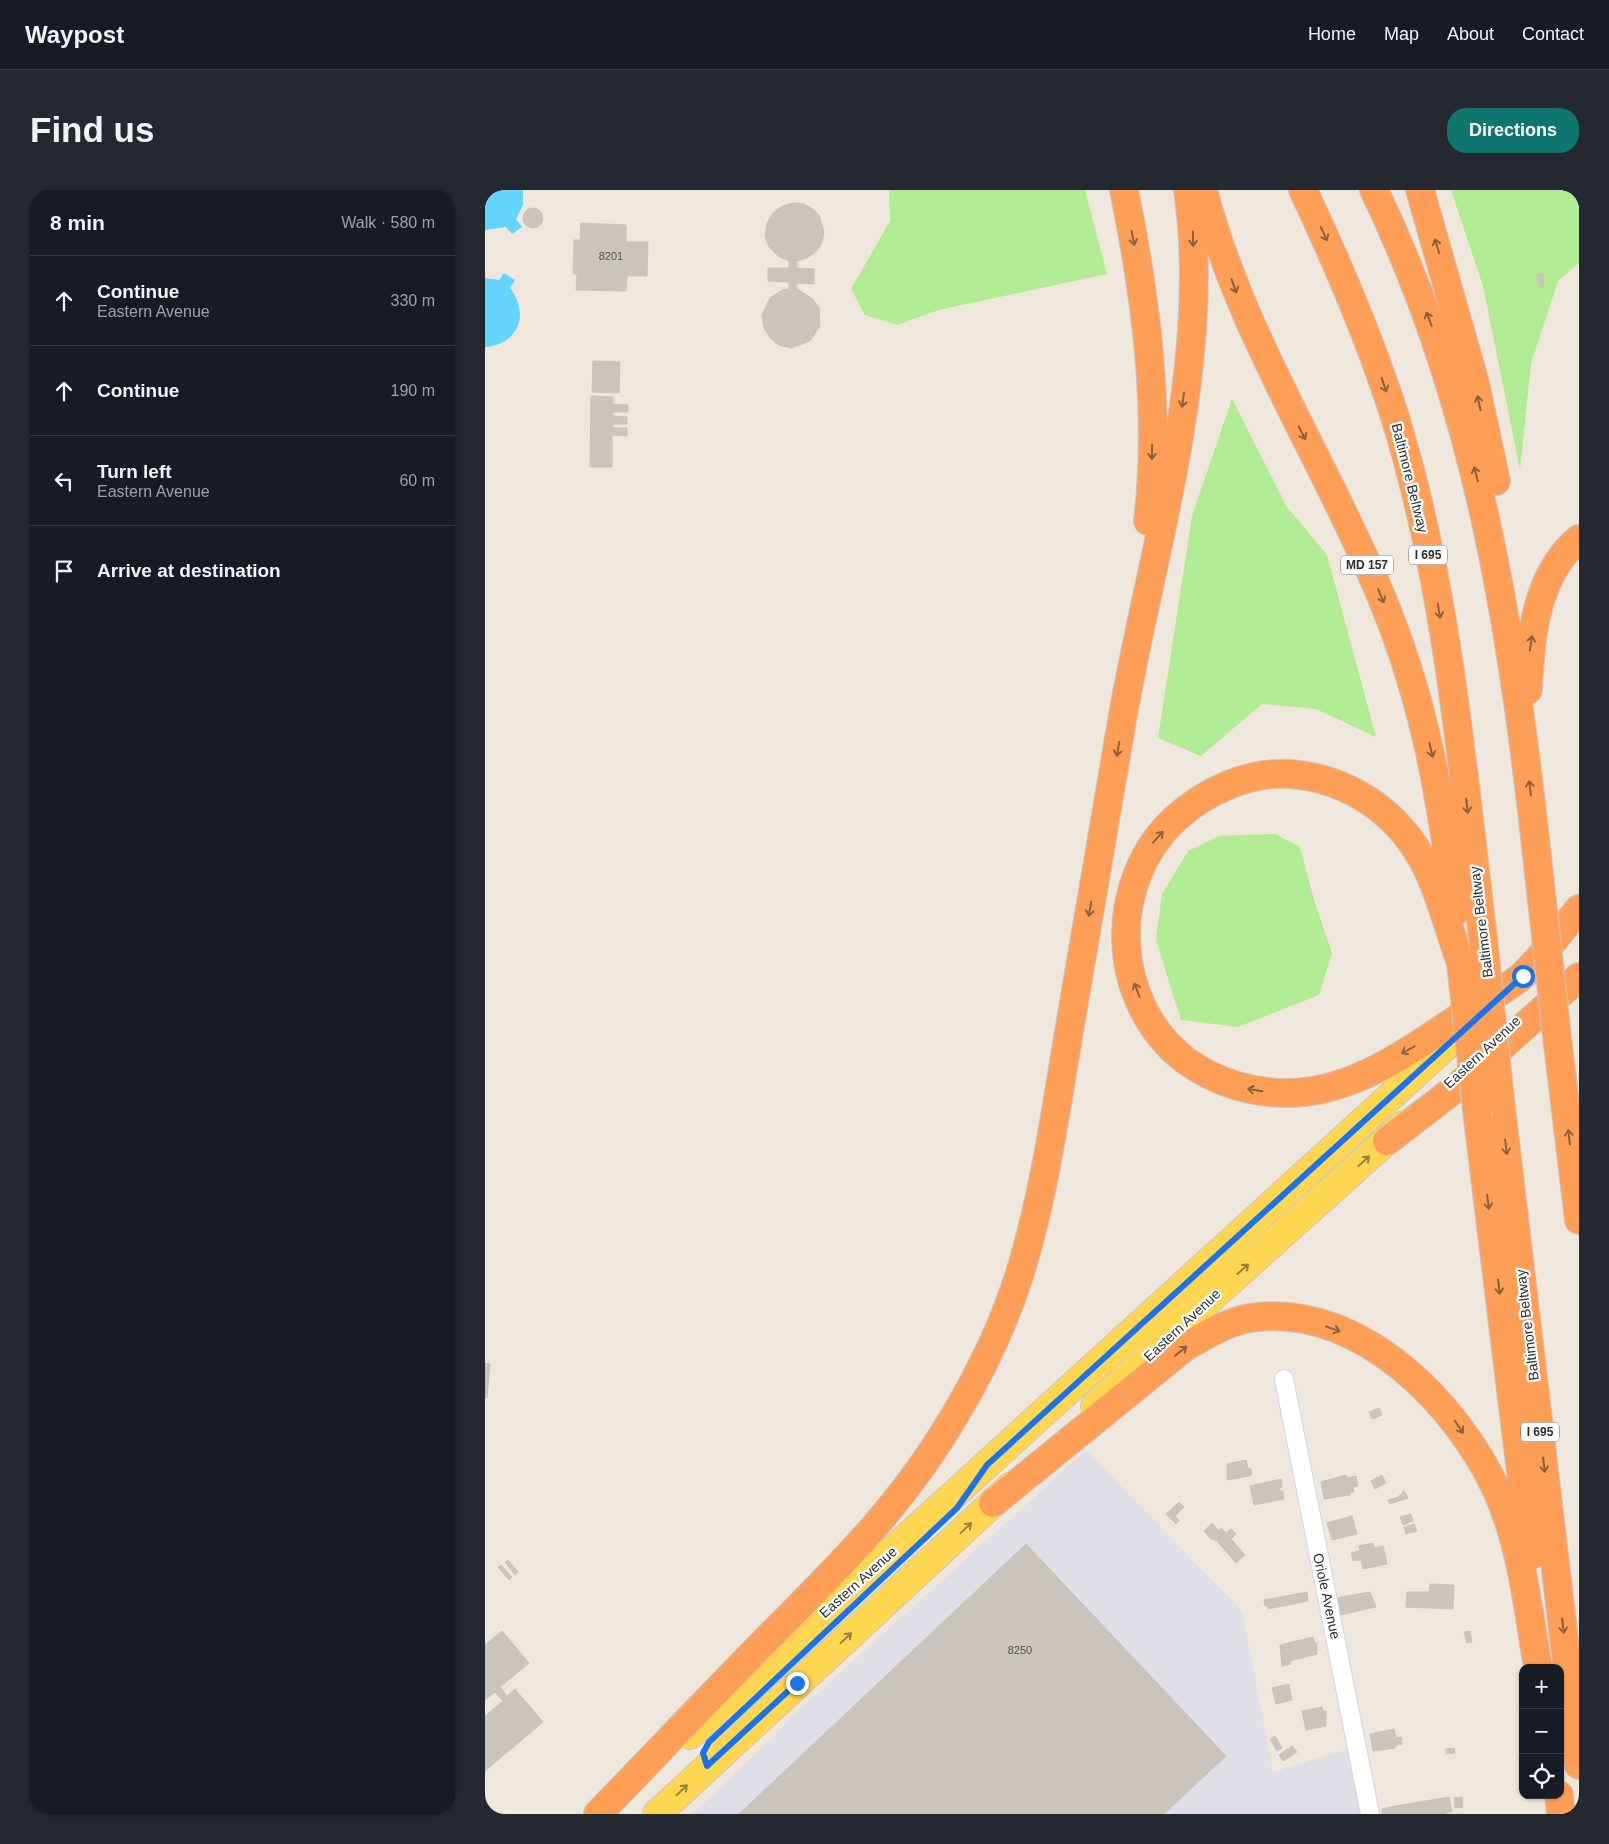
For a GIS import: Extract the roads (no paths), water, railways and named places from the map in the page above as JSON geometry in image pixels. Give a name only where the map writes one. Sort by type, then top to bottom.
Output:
[{"type":"highway","points":[[1124,190],[1140,273],[1147,326],[1152,419],[1150,510],[1125,708]]},
{"type":"highway","points":[[598,1814],[853,1553],[894,1505],[925,1463],[952,1420],[996,1337],[1020,1273],[1040,1198],[1125,708],[1167,501],[1191,344],[1194,297],[1193,232],[1189,190]]},
{"type":"highway","name":"MD 157","points":[[1203,190],[1222,253],[1252,330],[1377,587],[1399,642],[1415,692],[1437,781],[1461,963],[1544,1664]]},
{"type":"highway","name":"Baltimore Beltway","points":[[1303,190],[1333,252],[1370,345],[1395,418],[1417,500],[1449,668],[1483,938],[1500,1099],[1579,1764]]},
{"type":"highway","points":[[1374,190],[1392,227],[1430,322],[1457,400],[1479,484],[1504,608],[1564,1039],[1579,1220]]},
{"type":"highway","points":[[1420,190],[1474,379],[1496,480],[1504,608]]},
{"type":"highway","points":[[1526,761],[1529,654],[1534,624],[1550,575],[1579,539]]},
{"type":"highway","points":[[1461,963],[1437,892],[1426,866],[1409,837],[1388,814],[1367,798],[1341,785],[1315,777],[1288,774],[1265,775],[1214,791],[1190,805],[1152,844],[1129,894],[1126,920],[1129,968],[1149,1019],[1166,1041],[1184,1059],[1220,1080],[1252,1090],[1295,1093],[1320,1089],[1348,1080],[1415,1046],[1523,976],[1579,909]]},
{"type":"highway","points":[[1387,1141],[1456,1088],[1579,977]]},
{"type":"highway","points":[[1564,1039],[1579,1082]]},
{"type":"highway","points":[[993,1503],[1185,1347],[1210,1332],[1236,1321],[1257,1317],[1281,1316],[1309,1320],[1337,1329],[1369,1345],[1399,1365],[1427,1389],[1453,1417],[1480,1456],[1498,1493],[1512,1532],[1537,1664]]},
{"type":"highway","points":[[1559,1799],[1561,1814]]},
{"type":"main road","name":"Eastern Avenue","points":[[603,1814],[1579,924]]},
{"type":"main road","name":"Eastern Avenue","points":[[657,1814],[993,1503],[1181,1325],[1387,1141],[1579,961]]},
{"type":"main road","points":[[707,1766],[703,1753],[709,1742],[957,1508],[987,1465]]},
{"type":"street","name":"Oriole Avenue","points":[[1284,1379],[1370,1814]]},
{"type":"water","points":[[485,190],[523,190],[523,205],[516,219],[522,227],[512,234],[506,227],[485,230]]},
{"type":"water","points":[[504,273],[515,280],[510,288],[519,308],[518,326],[506,340],[497,345],[485,347],[485,278],[499,280]]}]
